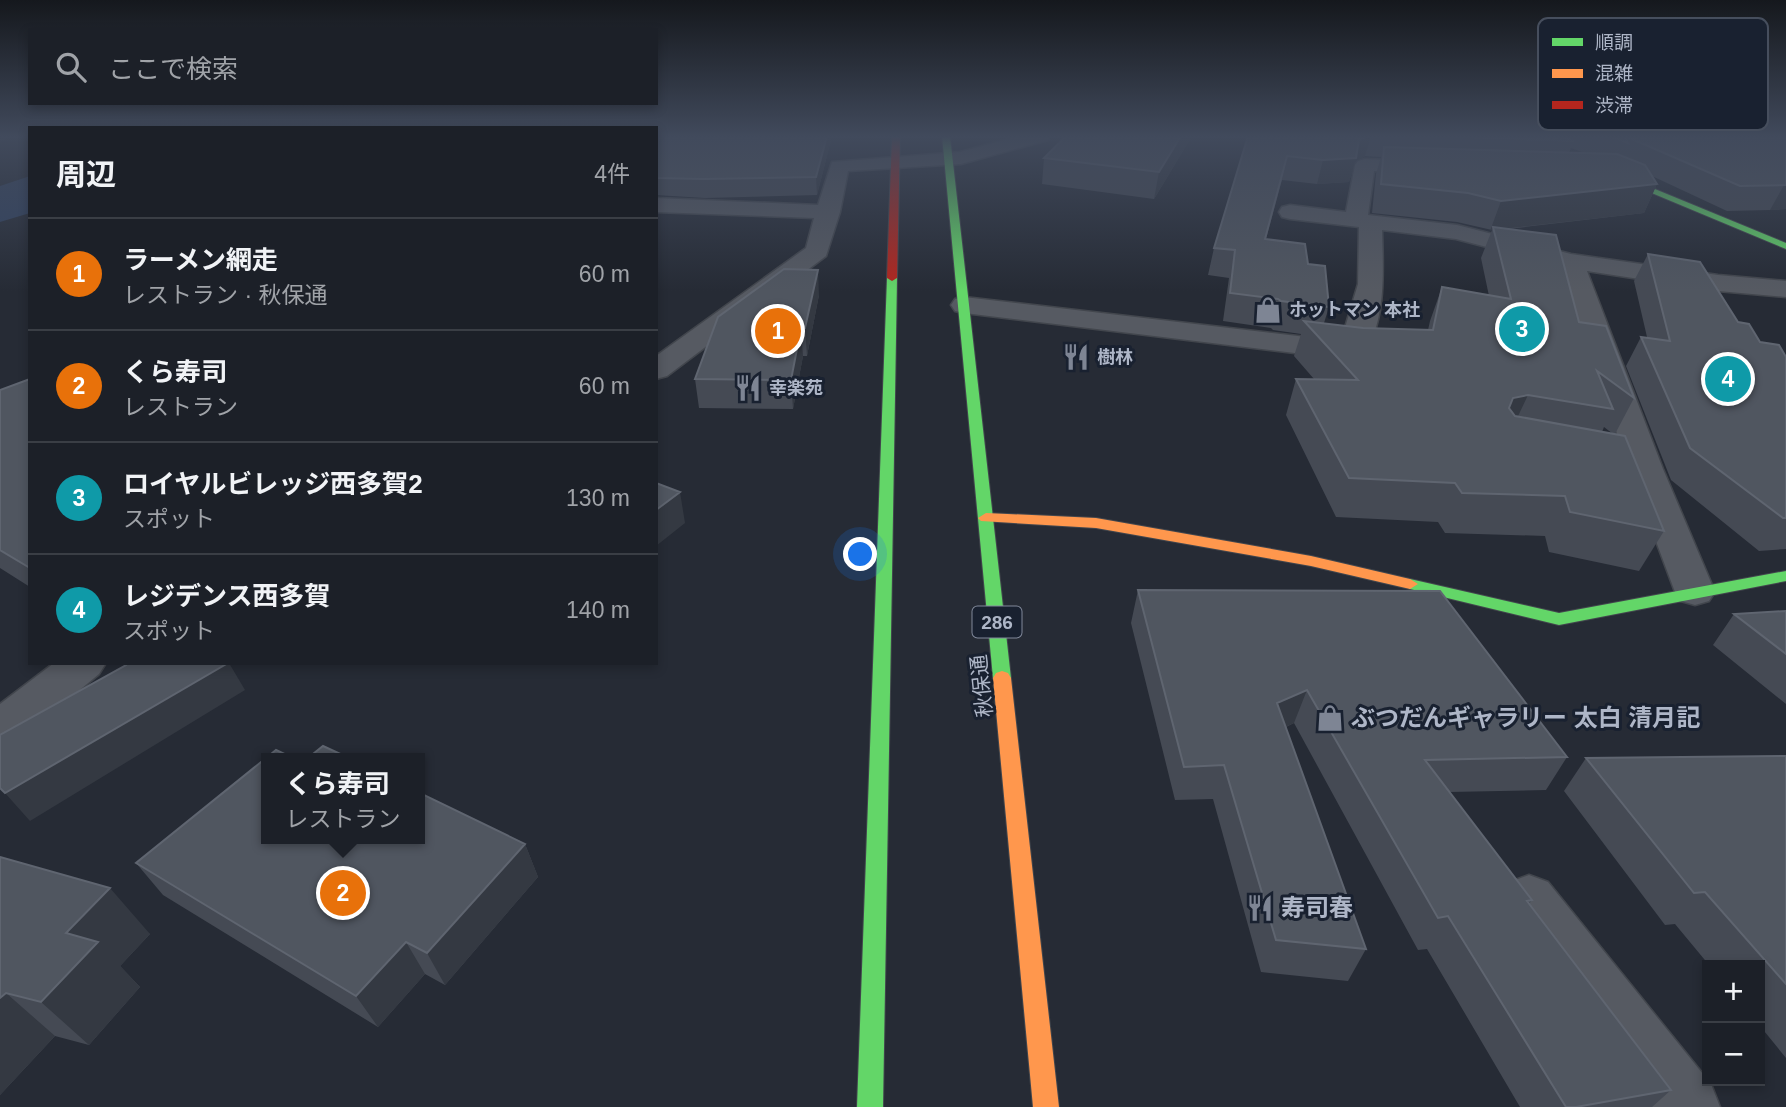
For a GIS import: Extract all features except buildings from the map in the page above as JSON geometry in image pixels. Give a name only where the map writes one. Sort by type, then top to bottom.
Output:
[{"type":"main road","points":[[870,1107],[894,188]]},
{"type":"main road","name":"秋保通","points":[[951,188],[1046,1107]]},
{"type":"main road","points":[[1641,188],[1786,246]]},
{"type":"main road","points":[[985,518],[1096,523],[1311,561],[1559,619],[1786,576]]},
{"type":"street","points":[[658,369],[817,251],[834,188]]},
{"type":"street","points":[[964,305],[1352,351],[1366,310],[1371,284],[1363,221],[1364,188]]},
{"type":"street","points":[[658,205],[829,212]]},
{"type":"street","points":[[1290,212],[1457,232],[1571,261],[1718,283],[1786,289]]},
{"type":"street","points":[[1571,261],[1646,469],[1695,592]]},
{"type":"street","points":[[1605,461],[1646,469]]},
{"type":"street","points":[[0,729],[81,665]]},
{"type":"street","points":[[1529,900],[1688,1107]]},
{"type":"waterway","points":[[0,206],[28,193]]},
{"type":"traffic: fast","points":[[951,188],[1002,678]]},
{"type":"traffic: fast","points":[[1644,188],[1786,246]]},
{"type":"traffic: fast","points":[[870,1107],[892,278]]},
{"type":"traffic: fast","points":[[1410,584],[1559,619],[1786,576]]},
{"type":"traffic: slow","points":[[986,518],[1096,523],[1311,561],[1410,584]]},
{"type":"traffic: slow","points":[[1002,678],[1046,1107]]},
{"type":"traffic: jam","points":[[892,278],[895,188]]},
{"type":"place","name":"ホットマン 本社","points":[[1268,310]]},
{"type":"place","name":"ロイヤルビレッジ西多賀2","points":[[1522,329]]},
{"type":"place","name":"ラーメン網走","points":[[778,331]]},
{"type":"place","name":"樹林","points":[[1076,357]]},
{"type":"place","name":"レジデンス西多賀","points":[[1728,379]]},
{"type":"place","name":"幸楽苑","points":[[748,388]]},
{"type":"place","name":"ぶつだんギャラリー 太白 清月記","points":[[1330,718]]},
{"type":"place","name":"くら寿司","points":[[343,893]]},
{"type":"place","name":"寿司春","points":[[1260,908]]}]
